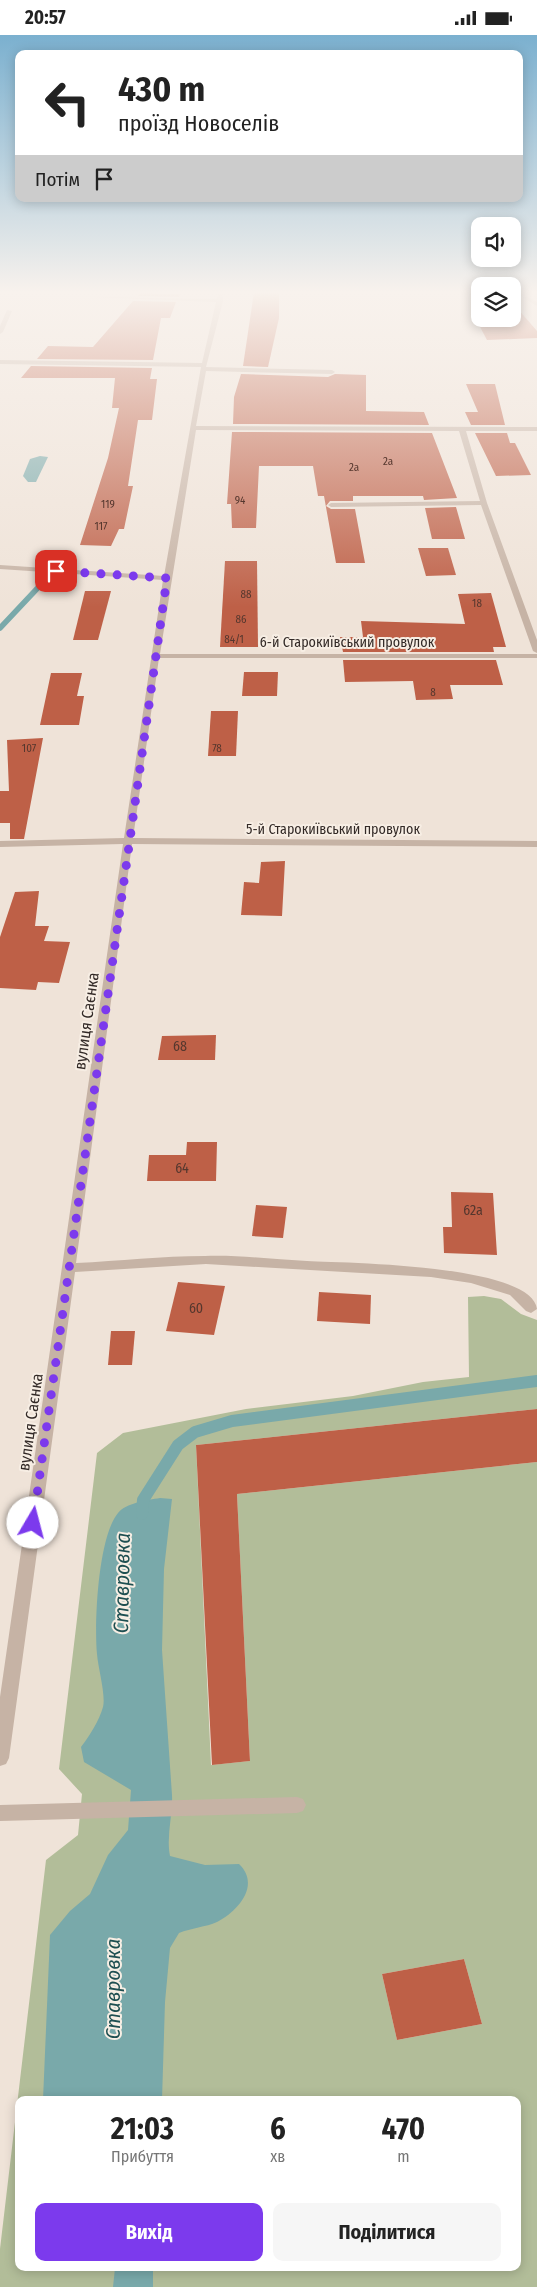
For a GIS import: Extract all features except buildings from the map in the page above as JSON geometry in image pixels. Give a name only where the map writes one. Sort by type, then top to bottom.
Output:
[{"type":"street","name":"вулиця Саєнка","points":[[0,1758],[128,841],[157,656],[167,578],[198,397]]},
{"type":"street","points":[[193,429],[537,429]]},
{"type":"street","points":[[462,429],[484,503],[537,651]]},
{"type":"street","points":[[331,505],[484,503]]},
{"type":"street","points":[[0,567],[167,578]]},
{"type":"street","name":"6-й Старокиївський провулок","points":[[157,656],[537,656]]},
{"type":"street","name":"5-й Старокиївський провулок","points":[[0,844],[128,841],[537,844]]},
{"type":"street","points":[[68,1267],[206,1260],[431,1272],[472,1279],[515,1292],[531,1309]]},
{"type":"street","points":[[0,1813],[297,1805]]},
{"type":"green space","points":[[484,1296],[501,1299],[521,1314],[537,1320],[537,1409],[196,1445],[211,1765],[250,1761],[237,1494],[537,1462],[537,2287],[0,2287],[0,2249],[15,2122],[15,2271],[521,2271],[521,2096],[18,2096],[46,1860],[78,1835],[82,1794],[59,1769],[97,1453],[123,1433],[246,1409],[353,1396],[423,1382],[469,1377],[468,1297]],"holes":[[[464,1959],[482,2024],[397,2040],[382,1974]]]},
{"type":"water","points":[[40,456],[48,457],[36,482],[28,482],[23,476],[30,459]]},
{"type":"water","points":[[160,1498],[172,1499],[164,1569],[162,1650],[172,1795],[170,1856],[205,1865],[239,1864],[248,1880],[247,1889],[239,1904],[225,1917],[213,1924],[179,1933],[170,1948],[165,2002],[162,2096],[43,2096],[50,1935],[70,1911],[90,1894],[108,1855],[128,1830],[131,1790],[84,1762],[81,1747],[97,1723],[104,1702],[96,1640],[96,1622],[99,1581],[106,1541],[111,1525],[118,1513],[131,1504]]},
{"type":"water","points":[[115,2271],[153,2271],[153,2287],[113,2287]]},
{"type":"waterway","points":[[0,628],[48,577]]},
{"type":"waterway","name":"Ставровка","points":[[142,1514],[143,1500],[178,1445],[195,1432],[232,1421],[537,1381]]},
{"type":"route","points":[[33,1523],[128,841],[157,656],[167,578],[56,571]]}]
